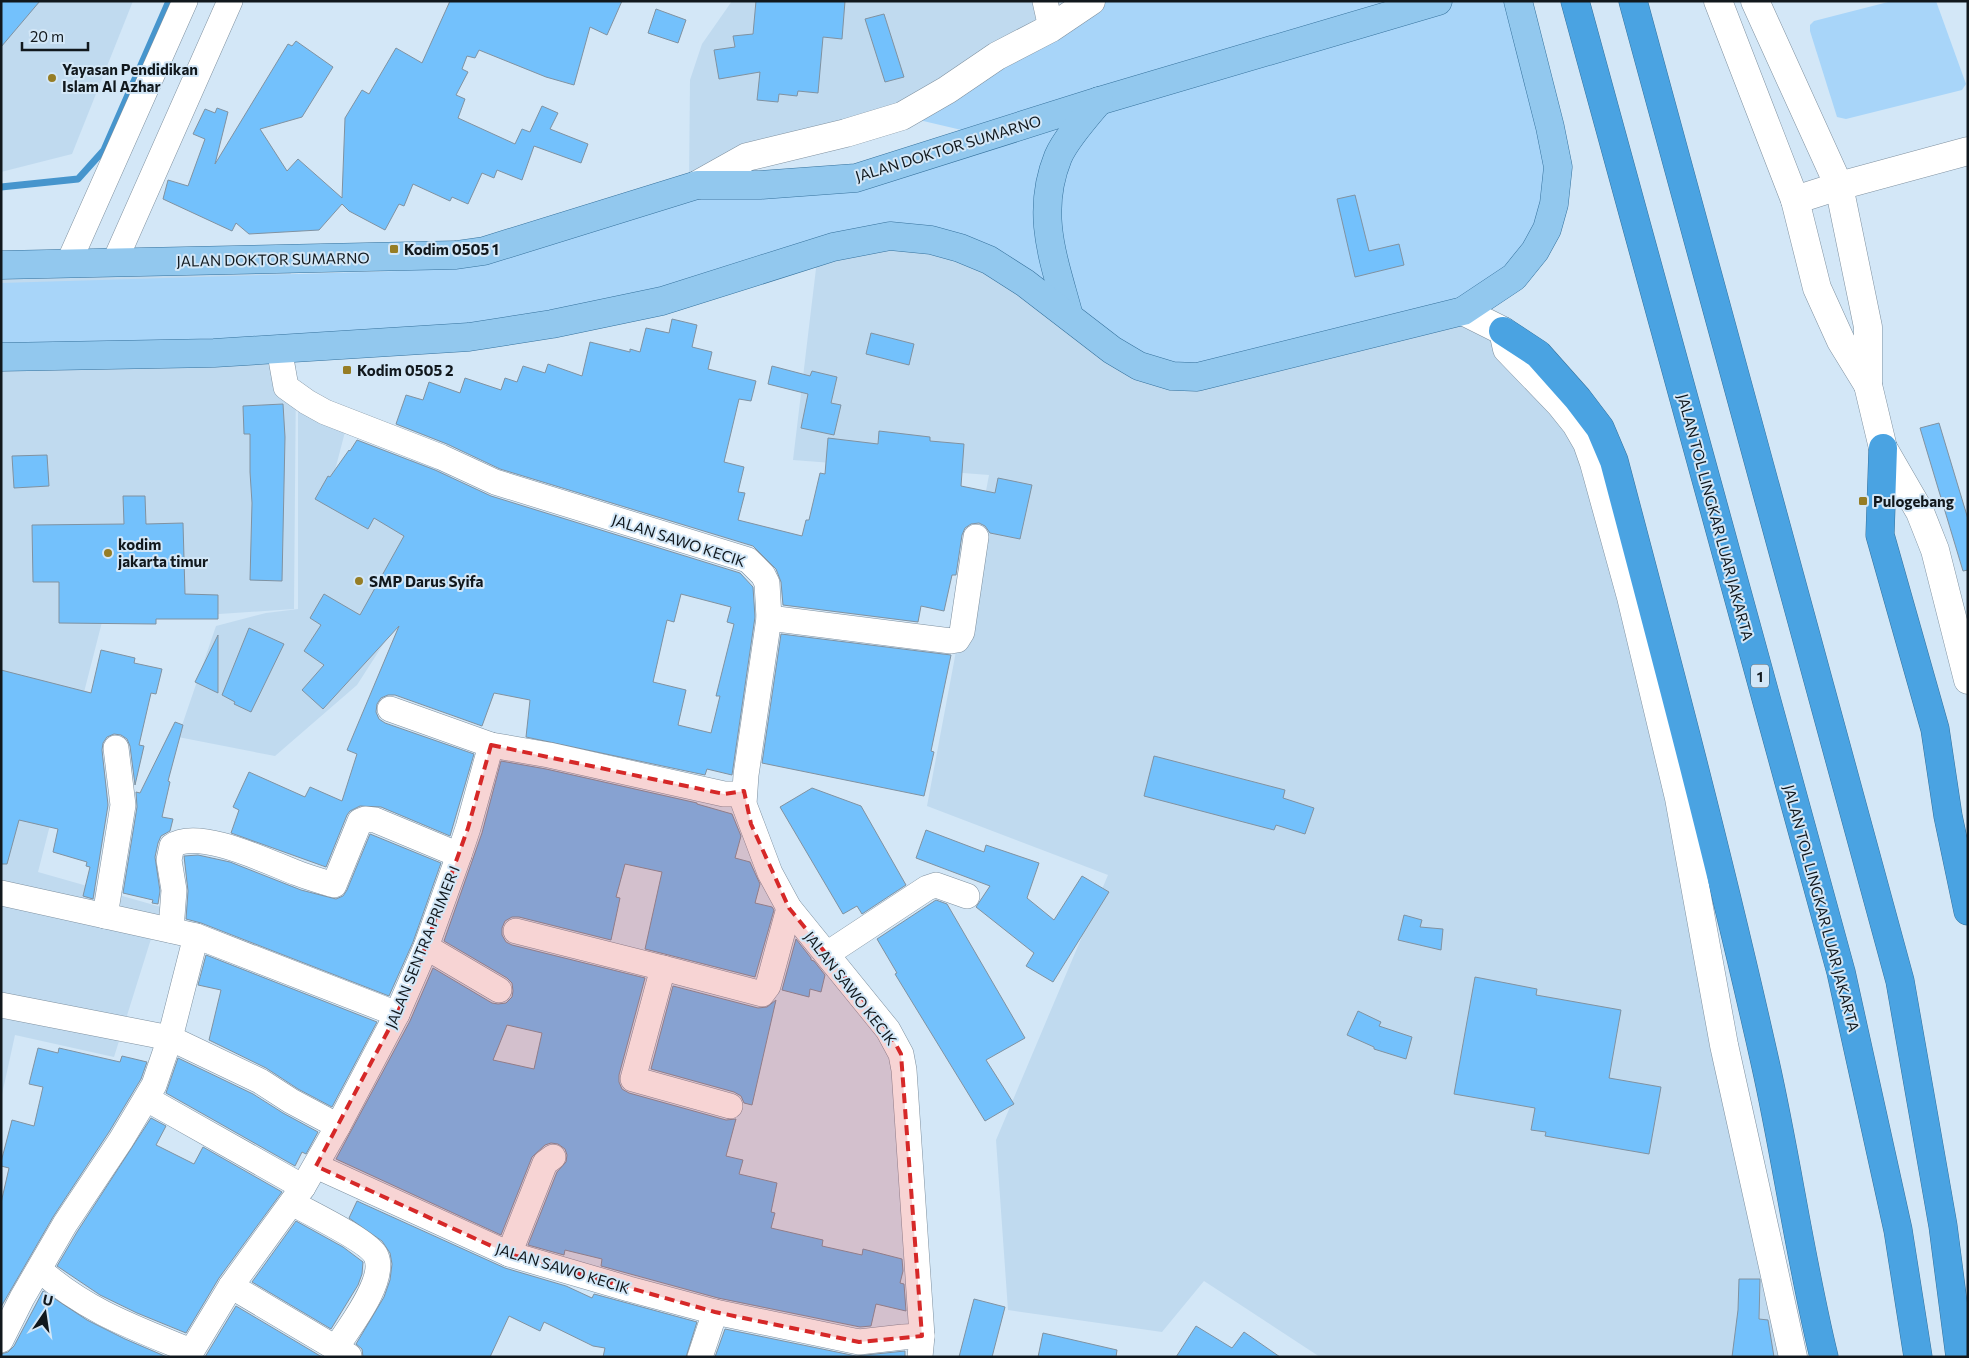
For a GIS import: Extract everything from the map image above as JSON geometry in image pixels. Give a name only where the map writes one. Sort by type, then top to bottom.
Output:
[{"type":"highway","name":"JALAN TOL LINGKAR LUAR JAKARTA","points":[[1575,1],[1841,972],[1898,1230],[1918,1357]]},
{"type":"highway","points":[[1633,1],[1900,981],[1943,1226],[1960,1357]]},
{"type":"highway","points":[[1503,331],[1538,354],[1578,399],[1600,428],[1614,461],[1716,857],[1766,1064],[1811,1304],[1824,1357]]},
{"type":"highway","points":[[1883,448],[1880,535],[1935,729],[1948,816],[1968,912]]},
{"type":"main road","name":"JALAN DOKTOR SUMARNO","points":[[1,265],[456,255],[484,251],[697,185],[760,185],[856,178],[1125,93],[1438,1]]},
{"type":"main road","points":[[1,357],[214,353],[469,337],[552,324],[662,301],[833,247],[890,236],[931,240],[960,248],[989,260],[1025,283],[1112,350],[1139,366],[1162,374],[1196,377],[1463,311],[1514,277],[1535,251],[1547,228],[1554,204],[1558,167],[1518,1]]},
{"type":"main road","points":[[1069,316],[1049,240],[1046,205],[1050,181],[1059,156],[1099,101]]},
{"type":"street","points":[[68,264],[185,1]]},
{"type":"street","points":[[114,263],[230,1]]},
{"type":"street","points":[[1045,1],[1051,28]]},
{"type":"street","points":[[697,185],[747,157],[846,133],[902,116],[947,90],[997,56],[1051,28],[1091,1]]},
{"type":"street","points":[[1718,1],[1795,200],[1817,288],[1841,341],[1868,385]]},
{"type":"street","points":[[1755,1],[1839,186],[1868,327],[1868,385],[1883,448],[1920,512],[1935,550],[1968,680]]},
{"type":"street","points":[[1795,200],[1968,151]]},
{"type":"street","points":[[1463,311],[1503,331],[1507,349],[1560,404],[1576,424],[1587,443],[1594,463],[1631,597],[1679,798],[1724,1046],[1793,1357]]},
{"type":"street","name":"JALAN SAWO KECIK","points":[[278,348],[286,387],[325,412],[441,457],[495,482],[748,560],[763,575],[767,583],[769,618],[744,791],[744,804],[770,873],[789,908],[888,1030],[901,1054],[904,1070],[921,1347]]},
{"type":"street","points":[[769,618],[958,639],[962,632],[976,537]]},
{"type":"street","points":[[390,708],[491,745],[549,755],[724,794],[735,794],[744,791]]},
{"type":"street","name":"JALAN SENTRA PRIMER I","points":[[189,1354],[231,1286],[298,1195],[316,1166],[398,1014],[426,947],[459,855],[491,745]]},
{"type":"street","points":[[105,916],[123,805],[116,748]]},
{"type":"street","points":[[172,930],[174,890],[169,860],[172,846],[178,841],[212,843],[248,852],[298,873],[334,885],[360,821],[365,818],[375,820],[459,855]]},
{"type":"street","points":[[827,954],[927,888],[936,886],[967,896]]},
{"type":"street","points":[[1,893],[196,936],[398,1014]]},
{"type":"street","points":[[516,931],[762,994],[768,986],[789,908]]},
{"type":"street","points":[[1,1340],[22,1298],[40,1270],[64,1224],[147,1099],[154,1085],[170,1038],[196,936]]},
{"type":"street","points":[[426,947],[500,990]]},
{"type":"street","points":[[663,968],[632,1079],[730,1106]]},
{"type":"street","points":[[1,1005],[170,1038],[260,1081],[291,1101],[338,1126]]},
{"type":"street","points":[[147,1099],[298,1195],[362,1243],[376,1257],[378,1266],[375,1281],[343,1353],[231,1286]]},
{"type":"street","points":[[509,1254],[545,1163],[553,1157]]},
{"type":"street","name":"JALAN SAWO KECIK","points":[[316,1166],[509,1254],[857,1350],[903,1337],[921,1347]]},
{"type":"street","points":[[40,1270],[78,1300],[111,1318],[189,1354]]},
{"type":"street","points":[[700,1357],[715,1312]]},
{"type":"highlighted area","points":[[491,745],[724,794],[744,791],[751,824],[789,908],[888,1030],[901,1054],[922,1336],[859,1342],[715,1312],[509,1254],[316,1166],[397,1014],[422,956],[468,828]]},
{"type":"shaded area","name":"Yayasan Pendidikan Islam Al Azhar","points":[[1,1],[133,1],[72,154],[1,172]]},
{"type":"shaded area","points":[[732,1],[1046,1],[1051,28],[902,116],[689,187],[690,80],[702,44]]},
{"type":"shaded area","points":[[1091,1],[1518,1],[1554,203],[1496,289],[1175,376],[1069,316],[922,239],[517,329],[1,356],[1,283],[398,271],[430,266],[573,224],[987,136],[902,116]]},
{"type":"shaded area","points":[[1892,1],[1936,1],[1966,84],[1962,90],[1846,119],[1837,117],[1810,31],[1810,25],[1814,21]]},
{"type":"shaded area","points":[[890,236],[1463,311],[1503,331],[1587,443],[1797,1357],[1320,1357],[1204,1281],[1162,1332],[1008,1310],[996,1140],[1108,875],[927,806],[989,475],[793,460],[818,252]]},
{"type":"shaded area","points":[[1,256],[290,259],[296,373],[294,609],[102,622],[38,872],[161,907],[114,1057],[15,1035],[1,1099]]},
{"type":"shaded area","name":"SMP Darus Syifa","points":[[298,392],[346,428],[333,478],[381,503],[418,449],[454,471],[412,538],[395,626],[357,685],[275,756],[178,737],[216,626],[266,613],[298,609]]},
{"type":"building","points":[[1,1],[40,1],[1,47]]},
{"type":"building","points":[[450,1],[622,1],[607,35],[590,27],[574,85],[546,77],[479,50],[475,58],[467,56],[462,69],[468,72],[456,95],[465,99],[458,118],[515,144],[522,129],[530,132],[542,106],[558,113],[550,129],[588,144],[581,163],[534,146],[522,180],[497,170],[494,178],[482,173],[468,204],[452,197],[450,201],[413,184],[404,206],[399,204],[385,230],[349,211],[342,204],[319,230],[249,234],[236,223],[232,231],[163,199],[168,180],[188,186],[205,139],[193,134],[205,109],[215,113],[217,108],[228,112],[215,164],[288,44],[292,46],[296,41],[333,67],[302,117],[260,129],[287,171],[298,159],[342,198],[345,118],[362,90],[369,94],[396,48],[422,63]]},
{"type":"building","points":[[756,1],[845,1],[842,39],[823,37],[818,93],[798,91],[797,96],[779,94],[778,102],[757,100],[760,72],[719,79],[714,50],[735,47],[733,36],[753,34]]},
{"type":"building","points":[[656,9],[686,20],[678,43],[648,33]]},
{"type":"building","points":[[884,14],[904,77],[885,82],[865,19]]},
{"type":"building","points":[[1355,195],[1369,251],[1399,244],[1404,265],[1355,277],[1337,199]]},
{"type":"building","points":[[672,319],[697,325],[692,347],[712,352],[708,369],[756,381],[751,401],[739,399],[724,462],[744,467],[738,492],[745,493],[738,520],[802,536],[806,520],[809,520],[820,473],[825,474],[828,438],[878,444],[879,431],[930,437],[930,441],[964,444],[961,486],[995,493],[998,478],[1032,485],[1020,539],[990,533],[985,526],[979,523],[971,524],[965,528],[962,535],[956,575],[952,575],[944,611],[921,606],[918,622],[783,605],[781,582],[776,569],[753,546],[500,469],[447,444],[396,424],[406,395],[423,400],[429,382],[460,393],[465,378],[501,390],[505,378],[517,382],[523,366],[545,373],[548,364],[582,376],[590,342],[630,352],[630,349],[640,352],[646,328],[669,333]]},
{"type":"building","points":[[871,333],[914,344],[909,365],[866,354]]},
{"type":"building","points":[[772,366],[810,376],[812,371],[837,377],[831,403],[841,405],[834,435],[801,428],[808,394],[768,384]]},
{"type":"building","points":[[283,404],[285,437],[282,581],[250,580],[252,503],[250,434],[244,434],[243,406]]},
{"type":"building","points":[[1939,423],[1968,519],[1968,570],[1963,571],[1920,428]]},
{"type":"building","points":[[357,440],[435,470],[491,496],[740,573],[753,587],[755,617],[732,775],[707,769],[705,775],[526,737],[530,700],[494,693],[482,726],[395,695],[388,695],[381,698],[377,704],[376,712],[379,719],[385,723],[474,754],[450,836],[381,807],[360,806],[350,811],[347,815],[326,867],[231,833],[239,810],[233,807],[249,772],[305,797],[310,787],[342,801],[357,754],[347,750],[399,626],[323,709],[302,690],[324,665],[304,651],[321,625],[310,618],[324,594],[360,615],[404,536],[374,518],[368,529],[315,499],[328,476],[330,477]],"holes":[[[681,594],[731,607],[727,622],[734,624],[716,696],[720,696],[711,733],[678,725],[686,690],[653,682],[667,620],[674,622]]]},
{"type":"building","points":[[47,455],[49,486],[14,488],[12,456]]},
{"type":"building","name":"kodim jakarta timur","points":[[123,496],[145,496],[146,524],[183,523],[185,594],[218,595],[218,619],[156,619],[156,624],[59,623],[59,582],[33,582],[32,525],[124,524]]},
{"type":"building","points":[[249,628],[284,644],[251,712],[234,704],[235,702],[222,695]]},
{"type":"building","points":[[781,634],[951,655],[931,751],[934,752],[924,796],[762,763]]},
{"type":"building","points":[[218,635],[218,693],[195,682]]},
{"type":"building","points":[[101,650],[135,658],[134,663],[162,669],[156,694],[151,693],[139,745],[144,746],[135,785],[130,746],[127,739],[121,735],[114,734],[107,737],[103,743],[102,750],[108,805],[93,899],[83,896],[90,867],[86,866],[87,862],[53,852],[58,829],[19,820],[7,864],[1,864],[1,670],[91,693]]},
{"type":"building","points":[[175,722],[183,725],[168,781],[170,782],[162,817],[173,819],[170,831],[161,836],[155,857],[160,891],[158,904],[152,903],[153,900],[123,893],[137,807],[136,792],[140,793]]},
{"type":"building","points":[[1154,756],[1285,790],[1283,798],[1314,808],[1305,834],[1276,825],[1274,830],[1144,796]]},
{"type":"building","points":[[501,761],[546,769],[697,803],[732,814],[741,836],[735,858],[750,862],[760,884],[755,903],[772,907],[774,910],[755,977],[645,949],[662,872],[625,864],[616,897],[620,898],[611,940],[519,917],[512,917],[505,921],[502,935],[506,942],[512,945],[645,978],[619,1075],[622,1089],[629,1093],[726,1120],[736,1119],[726,1156],[743,1160],[739,1174],[777,1183],[771,1212],[775,1213],[771,1228],[823,1240],[822,1246],[862,1255],[863,1249],[902,1259],[903,1271],[900,1283],[904,1284],[906,1311],[876,1304],[871,1326],[860,1327],[718,1298],[601,1266],[602,1259],[565,1250],[564,1255],[528,1245],[557,1172],[566,1162],[567,1155],[565,1149],[558,1144],[551,1143],[545,1145],[532,1157],[501,1235],[336,1159],[410,1021],[433,968],[492,1003],[506,1003],[512,997],[512,983],[507,978],[444,941],[482,833]],"holes":[[[507,1025],[542,1033],[534,1069],[493,1060]]]},
{"type":"building","points":[[812,788],[861,806],[906,885],[862,914],[857,906],[843,914],[780,807]]},
{"type":"building","points":[[926,830],[984,852],[986,845],[1039,863],[1027,898],[1054,920],[1082,876],[1109,892],[1053,982],[1026,966],[1034,953],[976,907],[990,886],[916,858]]},
{"type":"building","points":[[370,834],[441,863],[413,942],[389,996],[201,923],[186,919],[188,891],[184,856],[198,855],[230,862],[301,890],[336,899],[343,896],[347,890]]},
{"type":"building","points":[[936,900],[947,904],[1025,1038],[986,1060],[1014,1104],[985,1121],[895,974],[897,973],[877,939]]},
{"type":"building","points":[[1404,915],[1422,920],[1420,927],[1443,929],[1441,950],[1398,940]]},
{"type":"building","points":[[796,939],[825,975],[821,992],[810,989],[809,997],[782,990]]},
{"type":"building","points":[[206,955],[377,1022],[332,1107],[298,1089],[266,1068],[209,1040],[221,990],[198,985]]},
{"type":"building","points":[[1475,977],[1537,989],[1536,995],[1621,1010],[1609,1078],[1661,1087],[1649,1154],[1545,1136],[1546,1132],[1531,1130],[1535,1108],[1454,1094]]},
{"type":"building","points":[[673,986],[758,1008],[767,1007],[776,1000],[752,1105],[744,1103],[741,1096],[734,1092],[651,1069]]},
{"type":"building","points":[[1358,1011],[1381,1022],[1379,1026],[1412,1037],[1406,1059],[1374,1049],[1374,1047],[1347,1035]]},
{"type":"building","points":[[38,1048],[58,1053],[59,1048],[120,1062],[122,1056],[147,1062],[141,1079],[109,1132],[53,1217],[1,1307],[1,1203],[9,1168],[1,1166],[1,1162],[12,1120],[34,1126],[43,1087],[29,1084]]},
{"type":"building","points":[[178,1058],[253,1094],[318,1132],[306,1154],[302,1152],[295,1166],[166,1093]]},
{"type":"building","points":[[151,1118],[166,1126],[156,1145],[194,1164],[203,1147],[282,1192],[219,1278],[186,1333],[137,1313],[100,1295],[57,1266]]},
{"type":"building","points":[[357,1201],[505,1268],[566,1286],[592,1298],[594,1294],[697,1322],[686,1357],[603,1357],[605,1348],[593,1346],[544,1322],[540,1331],[509,1316],[490,1357],[363,1357],[362,1349],[356,1344],[384,1297],[390,1280],[392,1264],[390,1253],[382,1241],[349,1218]]},
{"type":"building","points":[[296,1221],[343,1247],[363,1262],[362,1274],[358,1285],[331,1329],[252,1282]]},
{"type":"building","points":[[1739,1279],[1760,1279],[1759,1319],[1768,1320],[1774,1357],[1732,1357],[1738,1310]]},
{"type":"building","points":[[43,1291],[87,1320],[167,1357],[1,1357],[1,1354],[8,1352],[14,1346]]},
{"type":"building","points":[[974,1299],[1005,1307],[992,1357],[959,1357]]},
{"type":"building","points":[[236,1306],[322,1357],[205,1357]]},
{"type":"building","points":[[1196,1326],[1232,1348],[1244,1332],[1280,1357],[1176,1357]]},
{"type":"building","points":[[725,1329],[856,1356],[905,1351],[905,1357],[715,1357]]},
{"type":"building","points":[[1043,1333],[1117,1350],[1116,1357],[1038,1357]]},
{"type":"waterway","points":[[1,187],[78,179],[104,150],[169,1]]},
{"type":"place","name":"Yayasan Pendidikan Islam Al Azhar","points":[[52,78]]},
{"type":"place","name":"Kodim 0505 1","points":[[394,249]]},
{"type":"place","name":"Kodim 0505 2","points":[[347,370]]},
{"type":"place","name":"Pulogebang","points":[[1863,501]]},
{"type":"place","name":"kodim jakarta timur","points":[[108,553]]},
{"type":"place","name":"SMP Darus Syifa","points":[[359,581]]}]
